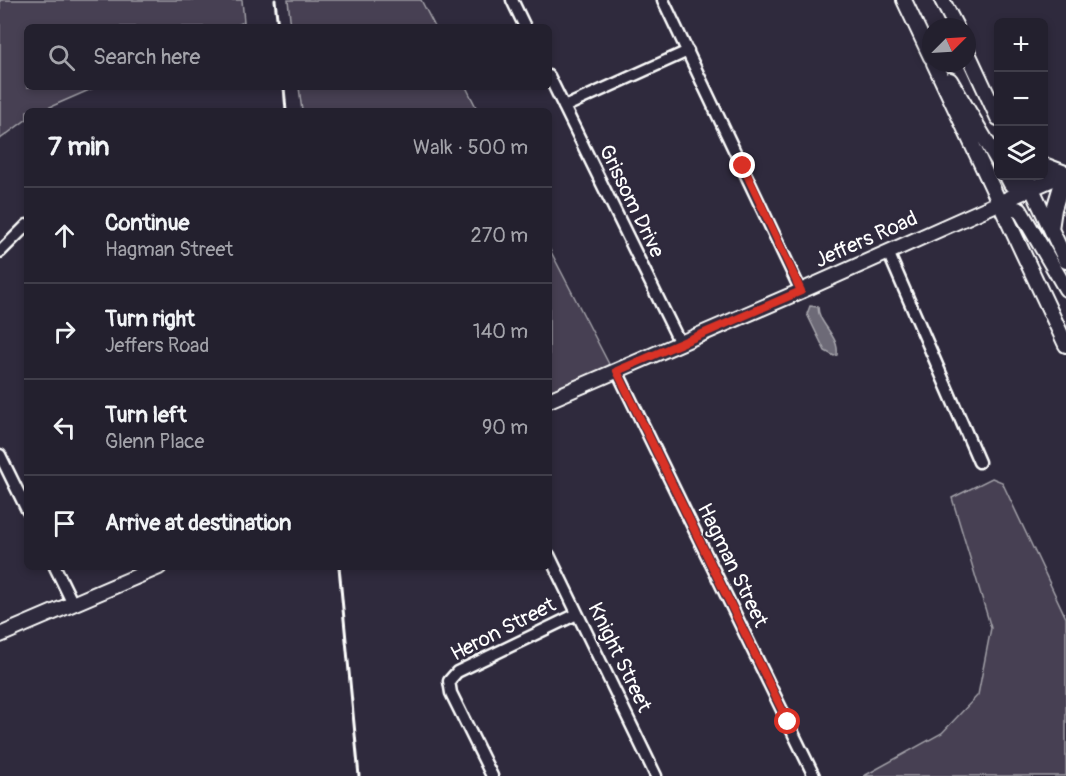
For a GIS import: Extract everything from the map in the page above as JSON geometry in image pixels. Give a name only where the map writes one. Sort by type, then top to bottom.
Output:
[{"type":"main road","points":[[942,0],[951,18]]},
{"type":"main road","points":[[907,6],[922,32]]},
{"type":"main road","points":[[907,6],[922,38]]},
{"type":"main road","points":[[976,70],[994,108]]},
{"type":"main road","points":[[938,72],[1066,345]]},
{"type":"main road","points":[[945,72],[994,153]]},
{"type":"main road","points":[[1048,167],[1065,173],[1054,209],[1051,229]]},
{"type":"main road","name":"Jeffers Road","points":[[552,399],[1000,202],[1028,182],[1065,173]]},
{"type":"main road","points":[[1009,180],[1011,184],[1028,182],[1066,261]]},
{"type":"main road","points":[[1000,202],[1020,210],[1066,289]]},
{"type":"main road","points":[[0,635],[152,570]]},
{"type":"street","points":[[512,0],[524,24]]},
{"type":"street","points":[[663,0],[801,291]]},
{"type":"street","points":[[564,107],[688,51]]},
{"type":"street","name":"Grissom Drive","points":[[552,82],[680,343]]},
{"type":"street","points":[[0,252],[24,228]]},
{"type":"street","points":[[888,252],[979,462]]},
{"type":"street","name":"Hagman Street","points":[[617,371],[814,776]]},
{"type":"street","points":[[0,455],[24,504]]},
{"type":"street","name":"Knight Street","points":[[552,561],[656,776]]},
{"type":"street","points":[[57,570],[74,603]]},
{"type":"street","name":"Heron Street","points":[[492,776],[451,693],[449,681],[452,675],[577,614]]},
{"type":"shaded area","points":[[0,0],[242,0],[244,22],[240,24],[24,24],[24,90],[89,90],[48,108],[24,108],[24,121],[0,139]]},
{"type":"shaded area","points":[[288,0],[421,0],[433,24],[291,24]]},
{"type":"shaded area","points":[[299,90],[468,90],[476,108],[302,108]]},
{"type":"shaded area","points":[[552,254],[610,366],[552,390]]},
{"type":"shaded area","points":[[810,306],[818,307],[821,319],[835,342],[837,355],[834,356],[825,351],[807,314]]},
{"type":"shaded area","points":[[992,478],[1002,482],[1066,618],[1066,776],[864,776],[942,733],[978,695],[991,628],[952,498]]},
{"type":"railway","points":[[275,0],[278,24]]},
{"type":"railway","points":[[284,90],[286,108]]},
{"type":"railway","points":[[339,570],[359,776]]},
{"type":"route","points":[[743,166],[801,291],[617,371],[788,722]]}]
